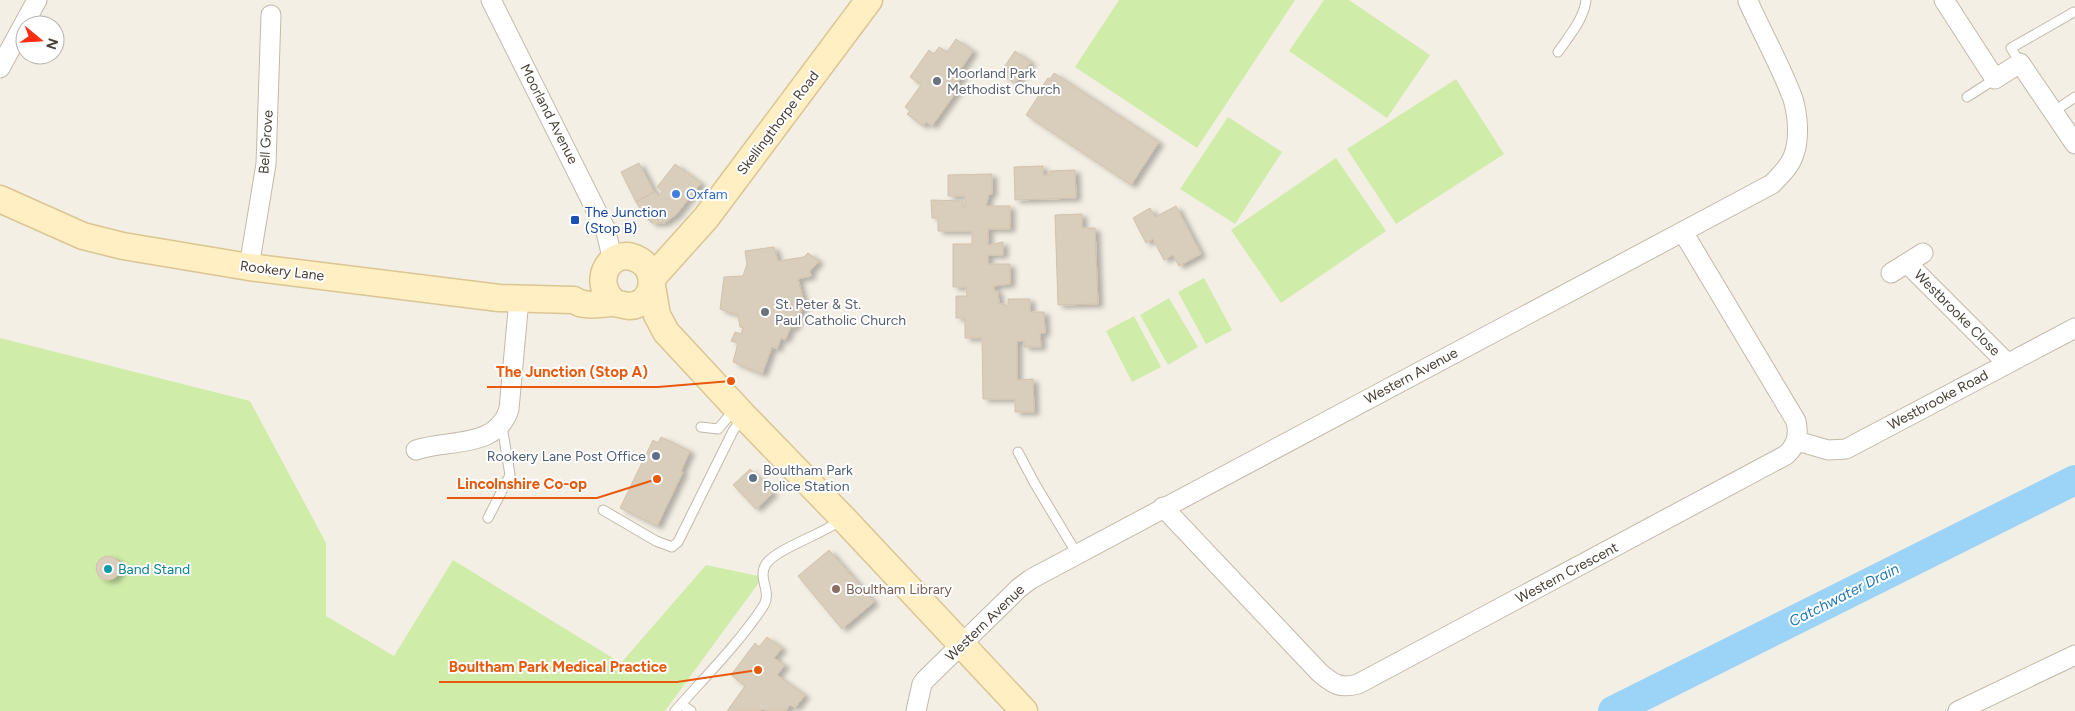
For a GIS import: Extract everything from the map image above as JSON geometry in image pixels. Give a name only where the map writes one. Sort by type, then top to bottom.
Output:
[{"type":"street","points":[[0,68],[37,0]]},
{"type":"street","name":"Moorland Avenue","points":[[491,0],[606,228],[633,270]]},
{"type":"street","points":[[1944,0],[1995,79],[2020,63],[2075,144]]},
{"type":"street","name":"Skellingthorpe Road","points":[[633,270],[684,244],[748,171],[865,1]]},
{"type":"street","name":"Western Avenue","points":[[916,711],[922,684],[1019,588],[1031,579],[1772,184],[1784,172],[1793,156],[1797,138],[1796,119],[1793,100],[1748,1]]},
{"type":"street","name":"Bell Grove","points":[[249,267],[266,164],[272,16]]},
{"type":"street","name":"Rookery Lane","points":[[0,199],[83,236],[123,246],[249,267],[519,299],[574,300],[584,304],[623,305]]},
{"type":"street","points":[[1683,232],[1796,421],[1797,441]]},
{"type":"street","name":"Westbrooke Close","points":[[1891,273],[1915,258],[2007,363]]},
{"type":"street","points":[[574,300],[633,270]]},
{"type":"street","points":[[633,270],[604,291],[649,324],[666,332]]},
{"type":"street","points":[[623,305],[645,300],[633,270]]},
{"type":"street","points":[[633,270],[666,332],[1024,711]]},
{"type":"street","points":[[416,450],[430,445],[480,438],[502,426],[510,409],[519,299]]},
{"type":"street","name":"Westbrooke Road","points":[[1797,441],[1828,450],[1846,448],[2075,328]]},
{"type":"street","name":"Western Crescent","points":[[1163,507],[1320,673],[1333,684],[1347,687],[1358,684],[1786,455],[1797,441]]},
{"type":"street","points":[[1958,711],[2075,655]]},
{"type":"lane","points":[[1558,52],[1578,23],[1586,0]]},
{"type":"lane","points":[[2020,63],[2011,48],[2074,12]]},
{"type":"lane","points":[[1967,97],[1995,79]]},
{"type":"lane","points":[[2053,112],[2075,97]]},
{"type":"lane","points":[[701,427],[718,429],[740,412]]},
{"type":"lane","points":[[603,510],[656,541],[672,547],[678,542],[733,431],[740,412]]},
{"type":"lane","points":[[488,518],[510,474],[502,426]]},
{"type":"lane","points":[[1018,452],[1077,554]]},
{"type":"lane","points":[[691,711],[678,707],[744,632],[764,604],[767,598],[763,577],[766,564],[784,551],[833,526],[843,518]]},
{"type":"green space","points":[[1119,0],[1295,0],[1197,148],[1075,67]]},
{"type":"green space","points":[[1324,0],[1349,0],[1430,55],[1387,118],[1289,51]]},
{"type":"green space","points":[[1456,79],[1504,154],[1396,224],[1347,149]]},
{"type":"green space","points":[[1228,117],[1282,152],[1235,224],[1180,189]]},
{"type":"green space","points":[[1336,158],[1386,231],[1281,303],[1231,230]]},
{"type":"green space","points":[[1204,278],[1232,330],[1206,344],[1178,292]]},
{"type":"green space","points":[[1169,298],[1198,347],[1168,365],[1140,315]]},
{"type":"green space","points":[[1134,316],[1161,367],[1132,382],[1106,331]]},
{"type":"green space","points":[[0,338],[250,401],[326,543],[326,616],[394,656],[453,560],[621,663],[706,565],[763,577],[665,711],[0,711]]},
{"type":"building","name":"Moorland Park Methodist Church","points":[[956,39],[973,51],[959,72],[963,75],[955,85],[959,88],[932,126],[926,122],[923,126],[907,114],[910,111],[905,107],[921,85],[910,77],[929,50],[934,54],[939,47],[947,52]]},
{"type":"building","points":[[1015,51],[1031,62],[1015,83],[1000,73]]},
{"type":"building","points":[[1054,73],[1159,142],[1131,185],[1026,115],[1043,89],[1041,88]]},
{"type":"building","points":[[639,163],[654,192],[636,202],[621,172]]},
{"type":"building","name":"Oxfam","points":[[675,164],[701,183],[676,215],[664,223],[652,223],[636,202],[654,192],[659,196],[663,191],[657,187]]},
{"type":"building","points":[[1043,166],[1043,175],[1050,175],[1050,171],[1075,170],[1076,198],[1015,200],[1014,167]]},
{"type":"building","points":[[992,174],[992,194],[989,194],[986,206],[1010,206],[1010,229],[988,229],[988,245],[1003,242],[1003,255],[988,255],[988,264],[1010,264],[1010,284],[994,286],[994,291],[998,291],[999,304],[1008,306],[1008,299],[1030,299],[1030,312],[1044,312],[1045,333],[1040,333],[1041,347],[1024,347],[1024,341],[1017,341],[1017,380],[1033,379],[1034,412],[1015,412],[1015,399],[983,399],[982,338],[965,338],[965,318],[956,318],[956,296],[967,296],[966,287],[953,287],[953,244],[972,244],[972,231],[938,231],[938,218],[932,218],[931,200],[962,201],[963,207],[965,207],[965,196],[948,196],[948,175]]},
{"type":"building","points":[[1176,206],[1201,254],[1179,266],[1173,255],[1164,260],[1153,239],[1146,243],[1133,218],[1150,208],[1155,217]]},
{"type":"building","points":[[1082,214],[1082,228],[1095,228],[1098,304],[1058,305],[1055,215]]},
{"type":"building","name":"St. Peter & St. Paul Catholic Church","points":[[774,247],[778,261],[804,257],[808,253],[819,261],[810,271],[811,276],[798,279],[804,303],[794,328],[791,327],[785,340],[781,338],[777,349],[772,347],[762,374],[733,362],[738,343],[731,341],[735,332],[741,334],[743,328],[740,327],[738,315],[720,309],[724,277],[743,276],[747,264],[745,251]]},
{"type":"building","points":[[661,437],[690,451],[681,471],[683,472],[657,526],[620,508],[653,440],[658,443]]},
{"type":"building","points":[[750,469],[773,493],[756,509],[733,485]]},
{"type":"building","name":"Boultham Library","points":[[829,550],[874,602],[842,629],[798,576]]},
{"type":"building","name":"Band Stand","points":[[108,556],[113,557],[119,563],[119,573],[113,579],[108,580],[103,579],[97,573],[96,568],[97,563],[103,557]]},
{"type":"building","points":[[767,637],[782,648],[774,658],[785,665],[777,675],[805,695],[795,708],[790,705],[786,711],[766,711],[763,709],[761,711],[727,711],[745,686],[731,675],[755,643],[759,647]]},
{"type":"waterway","name":"Catchwater Drain","points":[[1613,711],[2075,480]]},
{"type":"place","name":"Moorland Park Methodist Church","points":[[937,81]]},
{"type":"place","name":"Oxfam","points":[[676,194]]},
{"type":"place","name":"The Junction (Stop B)","points":[[575,220]]},
{"type":"place","name":"St. Peter & St. Paul Catholic Church","points":[[765,312]]},
{"type":"place","name":"The Junction (Stop A)","points":[[731,381]]},
{"type":"place","name":"Rookery Lane Post Office","points":[[656,456]]},
{"type":"place","name":"Boultham Park Police Station","points":[[753,478]]},
{"type":"place","name":"Lincolnshire Co-op","points":[[657,479]]},
{"type":"place","name":"Band Stand","points":[[108,569]]},
{"type":"place","name":"Boultham Library","points":[[836,589]]},
{"type":"place","name":"Boultham Park Medical Practice","points":[[758,670]]}]
